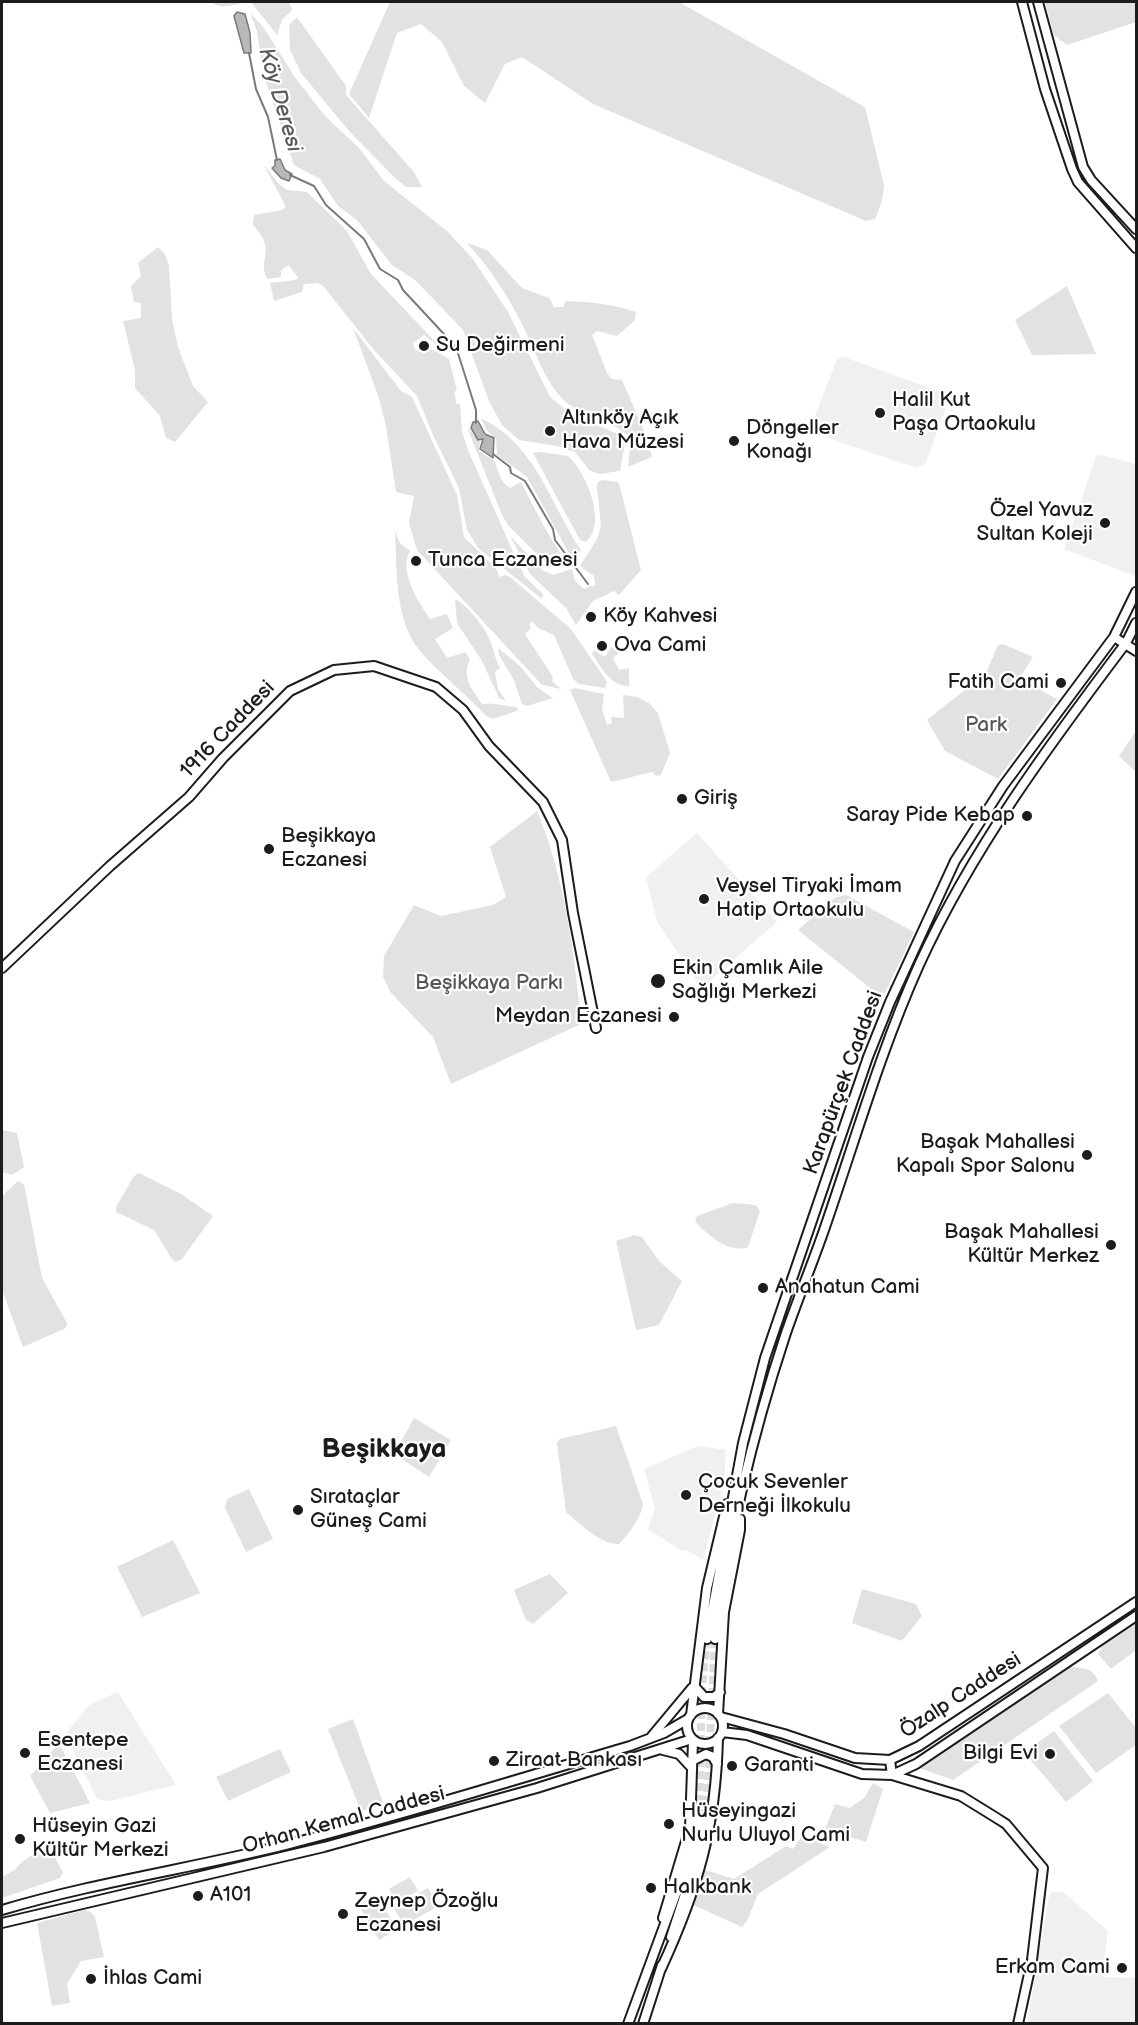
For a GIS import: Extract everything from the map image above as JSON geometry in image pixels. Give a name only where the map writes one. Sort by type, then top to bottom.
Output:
[{"type":"main road","points":[[1022,2],[1045,89],[1078,182],[1137,248]]},
{"type":"main road","points":[[1038,2],[1083,167],[1090,180],[1137,230]]},
{"type":"main road","name":"Karapürçek Caddesi","points":[[1137,592],[1114,637],[1004,786],[954,861],[890,1002],[868,1057],[765,1358],[737,1474],[711,1639],[740,1507],[785,1336],[879,1066],[919,966],[968,872],[1019,790],[1126,643],[1137,622]]},
{"type":"main road","points":[[1114,637],[1137,651]]},
{"type":"main road","name":"1916 Caddesi","points":[[2,968],[189,797],[223,758],[290,691],[334,670],[374,666],[436,687],[463,710],[489,746],[543,802],[562,840],[596,1028]]},
{"type":"main road","points":[[720,1735],[704,1745],[693,1740],[687,1731],[708,1587],[724,1512],[737,1474]]},
{"type":"main road","points":[[661,1969],[678,1931],[707,1847],[714,1812],[720,1735],[724,1612],[740,1530],[740,1507]]},
{"type":"main road","name":"Özalp Caddesi","points":[[719,1715],[855,1758],[890,1760],[919,1746],[1137,1602]]},
{"type":"main road","name":"Özalp Caddesi","points":[[720,1735],[747,1735],[861,1774],[892,1775],[916,1764],[1137,1616]]},
{"type":"main road","points":[[695,1684],[700,1695],[709,1698],[720,1692]]},
{"type":"main road","points":[[651,1738],[690,1694],[695,1684]]},
{"type":"main road","points":[[689,1717],[705,1708],[719,1715]]},
{"type":"main road","name":"Orhan Kemal Caddesi","points":[[2,1910],[69,1890],[289,1844],[363,1825],[651,1738],[689,1717]]},
{"type":"main road","points":[[657,1946],[669,1894],[687,1845],[692,1812],[693,1740]]},
{"type":"main road","name":"Orhan Kemal Caddesi","points":[[2,1923],[324,1847],[537,1788],[693,1740]]},
{"type":"main road","points":[[659,1750],[679,1754],[692,1765]]},
{"type":"main road","points":[[692,1765],[706,1754],[713,1757],[717,1764]]},
{"type":"main road","points":[[890,1760],[892,1775],[961,1796],[1006,1824],[1043,1868],[1032,1960],[1018,2024]]},
{"type":"main road","points":[[628,2024],[691,1853],[702,1816],[699,1851],[643,2024]]},
{"type":"main road","points":[[324,1834],[324,1847]]},
{"type":"shaded area","points":[[237,12],[245,14],[250,33],[251,53],[244,53],[234,16]]},
{"type":"shaded area","points":[[280,159],[285,170],[292,174],[289,181],[281,178],[272,168],[275,166],[275,160]]},
{"type":"shaded area","name":"Halil Kut Paşa Ortaokulu","points":[[844,357],[944,393],[948,402],[926,463],[917,468],[816,434],[812,424],[837,359]]},
{"type":"shaded area","points":[[478,421],[485,434],[494,438],[493,458],[480,449],[483,439],[478,440],[471,428],[473,422]]},
{"type":"shaded area","name":"Özel Yavuz Sultan Koleji","points":[[1097,454],[1136,464],[1135,576],[1064,549]]},
{"type":"shaded area","name":"Veysel Tiryaki İmam Hatip Ortaokulu","points":[[697,833],[777,922],[705,985],[698,984],[657,921],[646,877]]},
{"type":"shaded area","name":"Çocuk Sevenler Derneği İlkokulu","points":[[698,1446],[726,1450],[724,1482],[703,1560],[687,1550],[680,1550],[648,1529],[655,1508],[644,1469]]},
{"type":"shaded area","points":[[118,1692],[176,1785],[110,1801],[97,1799],[65,1734],[89,1705]]},
{"type":"shaded area","points":[[1052,1892],[1063,1892],[1108,1931],[1103,1977],[1136,1978],[1136,2023],[1027,2023],[1049,1896]]},
{"type":"green space","points":[[210,2],[251,2],[220,6]]},
{"type":"green space","points":[[251,2],[289,2],[292,10],[282,20],[277,35]]},
{"type":"green space","points":[[390,2],[679,2],[865,107],[884,185],[882,201],[875,219],[866,221],[593,104],[522,57],[505,64],[485,103],[464,86],[442,42],[421,24],[397,33],[369,118],[349,94]]},
{"type":"green space","points":[[1045,2],[1136,2],[1136,22],[1067,45],[1054,35]]},
{"type":"green space","points":[[250,13],[264,28],[294,76],[325,116],[359,148],[384,181],[447,231],[473,259],[508,312],[550,397],[572,415],[618,434],[625,443],[620,471],[599,474],[589,470],[575,452],[557,446],[519,440],[502,425],[489,401],[463,330],[415,280],[392,265],[357,220],[338,206],[320,179],[294,165],[263,73],[257,31]]},
{"type":"green space","points":[[297,17],[346,86],[346,95],[414,172],[422,187],[406,187],[395,178],[349,131],[301,73],[290,50],[289,25]]},
{"type":"green space","points":[[264,165],[279,184],[287,190],[307,192],[347,231],[371,274],[443,350],[424,335],[413,343],[415,349],[424,354],[431,349],[449,359],[457,390],[454,392],[457,404],[460,404],[462,432],[468,450],[518,563],[525,577],[543,594],[542,599],[478,548],[467,530],[459,488],[417,396],[374,350],[324,287],[318,283],[304,284],[302,292],[274,301],[270,283],[298,278],[289,265],[281,270],[281,277],[267,279],[264,264],[266,248],[253,225],[254,215],[282,210],[286,207]]},
{"type":"green space","points":[[467,243],[487,250],[522,288],[549,298],[554,307],[563,307],[566,301],[575,301],[610,305],[636,312],[635,320],[617,336],[597,331],[592,335],[607,373],[612,379],[622,380],[647,438],[652,457],[628,467],[631,440],[624,432],[576,409],[559,395],[544,372],[506,296],[484,263]]},
{"type":"green space","points":[[158,247],[165,254],[169,266],[172,319],[178,347],[193,386],[208,402],[175,442],[166,438],[160,416],[135,388],[135,370],[123,321],[141,318],[141,303],[134,302],[131,286],[141,276],[138,263]]},
{"type":"green space","points":[[1067,286],[1096,354],[1032,355],[1015,320]]},
{"type":"green space","points":[[353,328],[401,391],[412,397],[457,495],[464,537],[495,567],[500,577],[505,575],[510,577],[571,629],[607,682],[605,688],[579,684],[573,679],[554,635],[538,628],[532,621],[529,624],[531,628],[525,634],[553,677],[552,681],[561,689],[542,685],[417,550],[409,523],[414,496],[396,492],[386,426],[379,398]]},
{"type":"green space","points":[[481,418],[500,430],[529,459],[581,550],[576,557],[571,557],[527,477],[497,455],[496,439],[487,431]]},
{"type":"green space","points":[[467,427],[480,442],[479,451],[495,461],[504,483],[510,488],[521,482],[542,523],[567,563],[560,567],[550,567],[508,525]]},
{"type":"green space","points":[[533,453],[568,456],[582,474],[595,511],[592,534],[586,542],[580,540]]},
{"type":"green space","points":[[602,480],[618,482],[641,570],[619,595],[614,591],[593,601],[576,625],[566,608],[530,574],[510,536],[544,571],[553,575],[572,569],[575,581],[584,589],[595,585],[594,576],[580,566],[597,539],[601,526],[597,487],[598,482]]},
{"type":"green space","points":[[395,531],[400,543],[410,551],[407,559],[408,577],[421,604],[430,619],[447,614],[453,628],[435,639],[447,658],[465,652],[470,659],[467,677],[482,704],[516,707],[519,710],[493,719],[486,716],[420,651],[405,625],[401,609],[398,594]]},
{"type":"green space","points":[[455,599],[473,615],[488,636],[500,668],[495,672],[498,689],[506,701],[499,698],[482,661],[457,623]]},
{"type":"green space","name":"Park","points":[[1003,644],[1033,657],[1019,679],[1057,699],[998,779],[945,751],[927,720],[986,673],[998,645]]},
{"type":"green space","points":[[611,647],[619,653],[613,658],[619,670],[629,668],[629,686],[612,680],[592,654],[594,650],[605,657]]},
{"type":"green space","points":[[498,648],[520,666],[538,688],[553,698],[527,706],[522,704],[514,680],[499,655]]},
{"type":"green space","points":[[575,688],[604,694],[602,709],[607,725],[612,723],[611,717],[624,718],[623,695],[637,697],[649,703],[658,713],[670,753],[661,775],[656,776],[652,772],[611,782],[570,690]]},
{"type":"green space","points":[[1136,731],[1136,772],[1119,756]]},
{"type":"green space","name":"Beşikkaya Parkı","points":[[537,811],[554,862],[567,916],[581,1024],[451,1084],[433,1037],[391,993],[383,977],[384,956],[414,905],[441,916],[493,905],[506,897],[490,847]]},
{"type":"green space","points":[[846,895],[914,932],[885,993],[875,992],[798,930],[836,897]]},
{"type":"green space","points":[[2,1130],[17,1133],[24,1167],[12,1175],[2,1172]]},
{"type":"green space","points":[[139,1173],[181,1194],[213,1216],[182,1259],[175,1262],[172,1259],[154,1230],[116,1212],[116,1207],[134,1176]]},
{"type":"green space","points":[[18,1181],[24,1184],[42,1278],[67,1323],[66,1328],[23,1347],[2,1290],[2,1196]]},
{"type":"green space","points":[[733,1203],[756,1205],[760,1211],[748,1247],[726,1246],[695,1222],[697,1216]]},
{"type":"green space","points":[[634,1235],[642,1237],[660,1262],[682,1281],[659,1325],[636,1330],[616,1241]]},
{"type":"green space","points":[[414,1418],[451,1440],[429,1477],[397,1456],[396,1451]]},
{"type":"green space","points":[[616,1426],[643,1504],[637,1520],[619,1544],[598,1537],[566,1512],[557,1443],[560,1439]]},
{"type":"green space","points":[[249,1489],[273,1539],[246,1552],[225,1508],[227,1499]]},
{"type":"green space","points":[[173,1540],[200,1593],[142,1617],[117,1567]]},
{"type":"green space","points":[[550,1574],[568,1593],[533,1624],[526,1620],[514,1590]]},
{"type":"green space","points":[[862,1589],[916,1604],[922,1616],[902,1641],[852,1623]]},
{"type":"green space","points":[[1136,1624],[1136,1650],[1111,1669],[1098,1654],[1102,1646]]},
{"type":"green space","points":[[1071,1667],[1091,1671],[1098,1681],[953,1780],[919,1768]]},
{"type":"green space","points":[[1108,1693],[1136,1728],[1136,1745],[1096,1773],[1059,1726]]},
{"type":"green space","points":[[353,1719],[384,1805],[361,1811],[328,1729]]},
{"type":"green space","points":[[1054,1731],[1093,1781],[1066,1802],[1024,1752]]},
{"type":"green space","points":[[59,1743],[90,1803],[50,1813],[30,1776]]},
{"type":"green space","points":[[280,1749],[291,1772],[228,1801],[216,1777]]},
{"type":"green space","points":[[873,1783],[883,1789],[866,1842],[825,1829],[835,1804],[850,1808],[865,1797]]},
{"type":"green space","points":[[802,1836],[830,1847],[758,1894],[747,1921],[742,1927],[691,1904],[702,1869],[734,1879],[786,1846],[793,1849]]},
{"type":"green space","points":[[47,1844],[63,1872],[60,1878],[2,1898],[2,1877],[16,1869]]},
{"type":"green space","points":[[410,1877],[418,1891],[397,1903],[389,1889]]},
{"type":"green space","points":[[428,1888],[439,1906],[404,1925],[393,1907]]},
{"type":"green space","points":[[376,1894],[397,1929],[379,1940],[358,1905]]},
{"type":"green space","points":[[85,1910],[91,1912],[95,1917],[104,1957],[81,1961],[67,1984],[70,2003],[52,2006],[37,1923]]},
{"type":"waterway","name":"Köy Deresi","points":[[249,53],[256,89],[268,117],[277,160]]},
{"type":"waterway","name":"Köy Deresi","points":[[290,175],[314,186],[326,205],[364,239],[380,269],[398,280],[403,290],[456,347],[476,410],[476,423]]},
{"type":"waterway","name":"Köy Deresi","points":[[493,454],[510,467],[511,473],[525,481],[553,529],[555,540],[588,584]]},
{"type":"tunnel","points":[[699,1815],[702,1686],[707,1639]]},
{"type":"tunnel","points":[[706,1816],[715,1639]]},
{"type":"place","name":"Su Değirmeni","points":[[424,346]]},
{"type":"place","name":"Halil Kut Paşa Ortaokulu","points":[[880,413]]},
{"type":"place","name":"Altınköy Açık Hava Müzesi","points":[[550,431]]},
{"type":"place","name":"Döngeller Konağı","points":[[734,441]]},
{"type":"place","name":"Özel Yavuz Sultan Koleji","points":[[1105,523]]},
{"type":"place","name":"Tunca Eczanesi","points":[[416,561]]},
{"type":"place","name":"Köy Kahvesi","points":[[591,617]]},
{"type":"place","name":"Ova Cami","points":[[602,646]]},
{"type":"place","name":"Fatih Cami","points":[[1061,683]]},
{"type":"place","name":"Giriş","points":[[682,799]]},
{"type":"place","name":"Saray Pide Kebap","points":[[1027,816]]},
{"type":"place","name":"Beşikkaya Eczanesi","points":[[269,849]]},
{"type":"place","name":"Veysel Tiryaki İmam Hatip Ortaokulu","points":[[704,899]]},
{"type":"place","name":"Ekin Çamlık Aile Sağlığı Merkezi","points":[[658,981]]},
{"type":"place","name":"Meydan Eczanesi","points":[[674,1017]]},
{"type":"place","name":"Başak Mahallesi Kapalı Spor Salonu","points":[[1087,1155]]},
{"type":"place","name":"Başak Mahallesi Kültür Merkez","points":[[1111,1245]]},
{"type":"place","name":"Anahatun Cami","points":[[763,1288]]},
{"type":"place","name":"Çocuk Sevenler Derneği İlkokulu","points":[[686,1495]]},
{"type":"place","name":"Sırataçlar Güneş Cami","points":[[298,1510]]},
{"type":"place","name":"Esentepe Eczanesi","points":[[25,1753]]},
{"type":"place","name":"Bilgi Evi","points":[[1050,1754]]},
{"type":"place","name":"Ziraat Bankası","points":[[494,1761]]},
{"type":"place","name":"Garanti","points":[[732,1766]]},
{"type":"place","name":"Hüseyingazi Nurlu Uluyol Cami","points":[[669,1824]]},
{"type":"place","name":"Hüseyin Gazi Kültür Merkezi","points":[[20,1839]]},
{"type":"place","name":"Halkbank","points":[[651,1888]]},
{"type":"place","name":"A101","points":[[198,1896]]},
{"type":"place","name":"Zeynep Özoğlu Eczanesi","points":[[343,1914]]},
{"type":"place","name":"Erkam Cami","points":[[1122,1968]]},
{"type":"place","name":"İhlas Cami","points":[[91,1979]]},
{"type":"district","name":"Beşikkaya","points":[[384,1450]]}]
